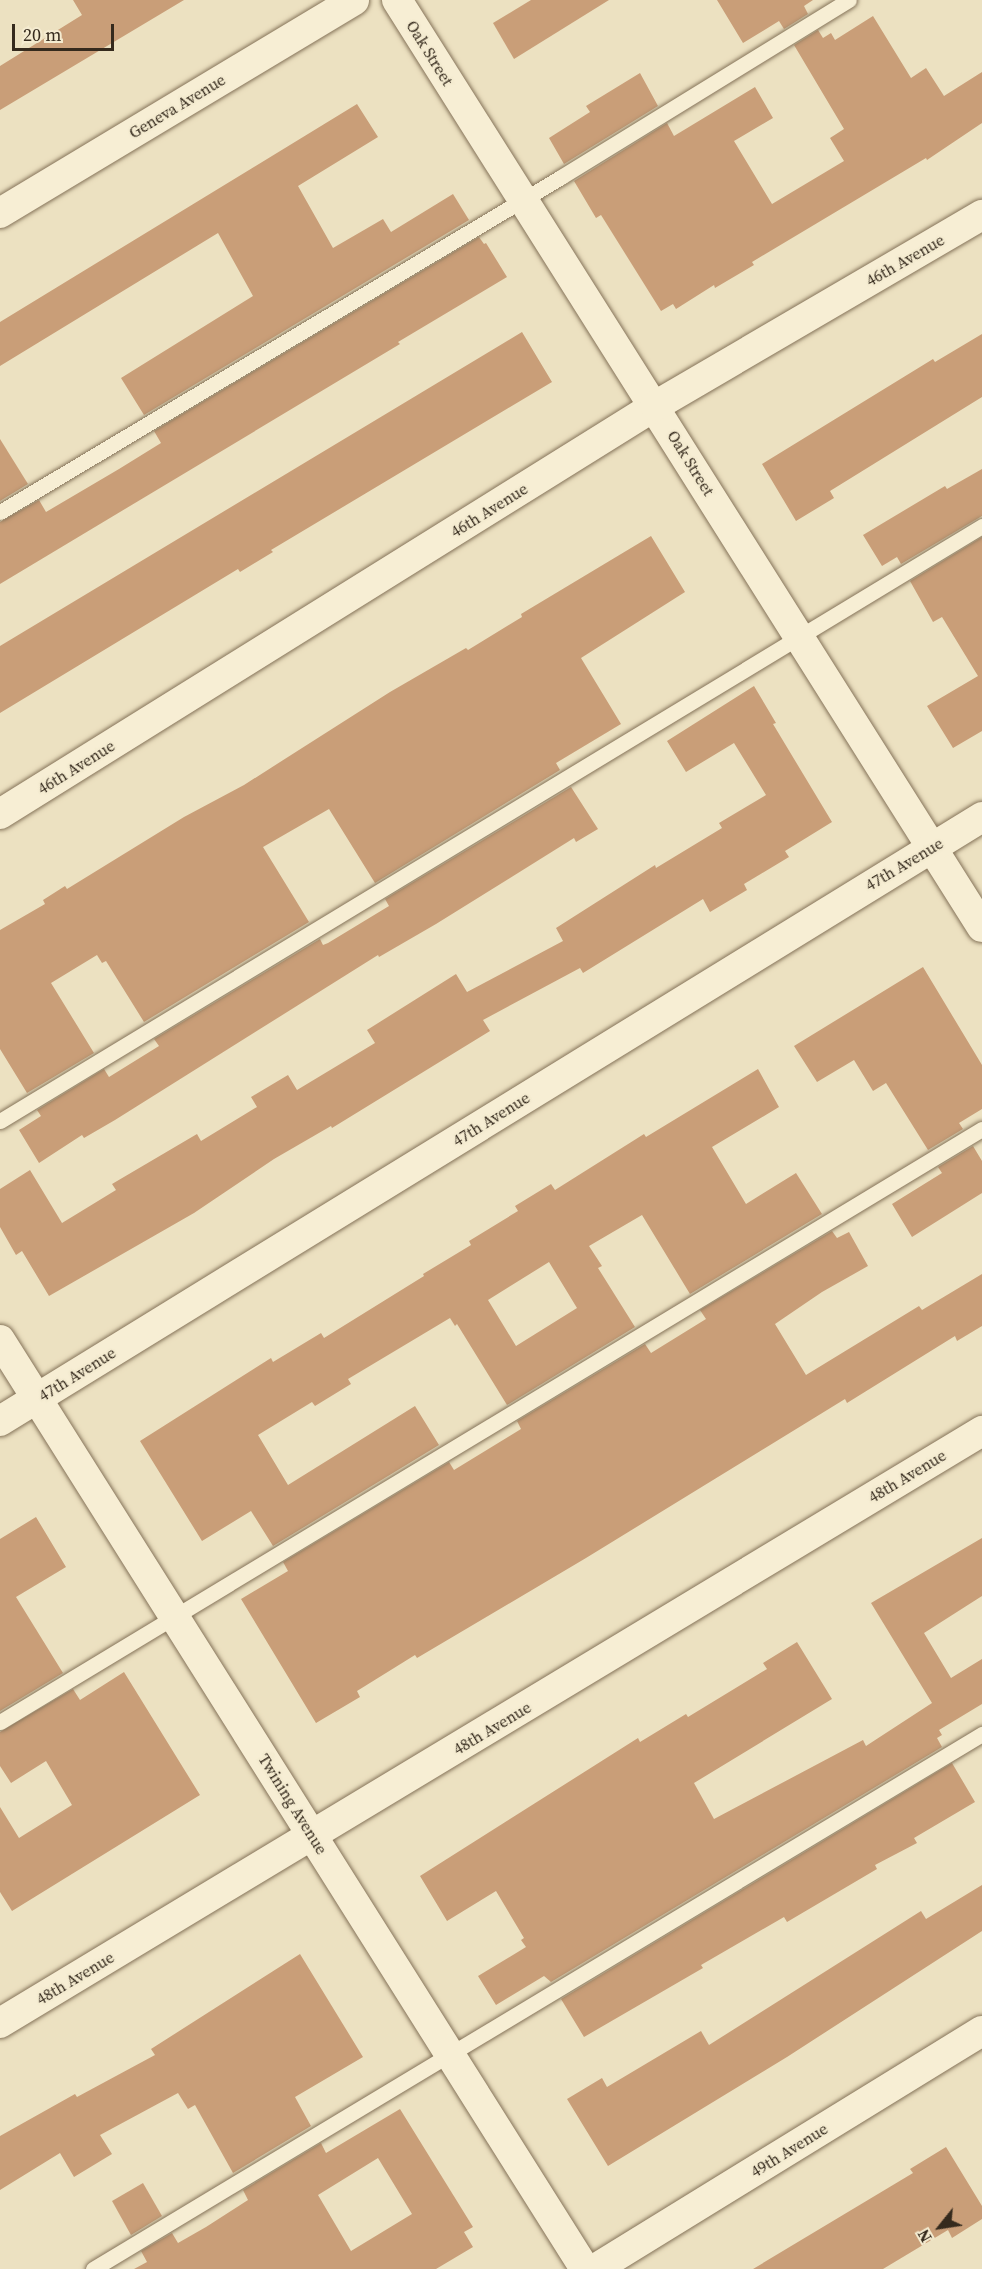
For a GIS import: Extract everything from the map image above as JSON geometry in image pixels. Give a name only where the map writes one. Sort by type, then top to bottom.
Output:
[{"type":"street","name":"Geneva Avenue","points":[[0,213],[354,0]]},
{"type":"street","name":"Oak Street","points":[[398,0],[982,927]]},
{"type":"street","name":"46th Avenue","points":[[0,814],[655,406],[982,215]]},
{"type":"street","name":"47th Avenue","points":[[0,1421],[982,817]]},
{"type":"street","name":"Twining Avenue","points":[[0,1340],[585,2269]]},
{"type":"street","name":"48th Avenue","points":[[0,2023],[982,1431]]},
{"type":"street","name":"49th Avenue","points":[[595,2269],[982,2031]]},
{"type":"lane","points":[[0,512],[849,0]]},
{"type":"lane","points":[[0,1121],[982,526]]},
{"type":"lane","points":[[0,1722],[982,1129]]},
{"type":"lane","points":[[93,2269],[982,1734]]},
{"type":"building","points":[[73,0],[184,0],[0,110],[0,66],[82,15]]},
{"type":"building","points":[[531,0],[609,0],[514,59],[493,23]]},
{"type":"building","points":[[717,0],[813,0],[804,6],[808,14],[784,29],[779,21],[743,43]]},
{"type":"building","points":[[873,16],[911,78],[926,68],[944,96],[982,72],[982,123],[927,160],[926,158],[752,262],[754,265],[715,288],[714,285],[676,309],[673,304],[661,311],[601,215],[596,218],[574,181],[667,123],[674,136],[755,87],[773,118],[734,141],[772,204],[844,161],[830,138],[844,129],[794,45],[818,30],[823,38],[831,33],[835,40]]},
{"type":"building","points":[[640,73],[658,106],[564,164],[549,138],[590,112],[586,106]]},
{"type":"building","points":[[357,104],[378,137],[298,186],[333,248],[383,219],[391,232],[453,194],[469,220],[144,415],[121,378],[253,296],[218,233],[0,366],[0,322]]},
{"type":"building","points":[[479,237],[484,244],[486,243],[507,277],[398,342],[400,344],[0,584],[0,522],[39,500],[46,512],[119,469],[161,443],[154,431]]},
{"type":"building","points":[[522,332],[552,382],[271,550],[273,552],[240,572],[238,569],[0,713],[0,646]]},
{"type":"building","points":[[982,334],[982,397],[830,491],[834,498],[796,521],[762,464],[933,359],[935,362]]},
{"type":"building","points":[[0,439],[28,484],[0,501]]},
{"type":"building","points":[[982,469],[982,516],[901,564],[897,557],[882,566],[863,535],[945,486],[947,489]]},
{"type":"building","points":[[651,536],[685,592],[581,658],[621,724],[556,763],[560,770],[375,883],[329,809],[263,847],[309,922],[144,1022],[106,961],[102,963],[97,955],[51,983],[94,1053],[27,1093],[0,1049],[0,930],[45,904],[43,900],[65,886],[67,889],[184,817],[244,785],[390,692],[466,648],[468,650],[522,617],[521,614]]},
{"type":"building","points":[[982,537],[982,731],[953,748],[927,706],[978,676],[942,617],[933,622],[910,581]]},
{"type":"building","points":[[754,686],[776,723],[773,724],[832,822],[785,851],[789,857],[744,884],[747,890],[710,912],[703,899],[583,973],[580,968],[483,1020],[490,1031],[332,1128],[331,1126],[274,1159],[194,1213],[49,1296],[22,1251],[16,1255],[0,1227],[0,1189],[30,1170],[62,1223],[116,1190],[112,1184],[197,1134],[201,1141],[257,1107],[251,1097],[288,1075],[297,1090],[375,1043],[367,1030],[456,974],[467,992],[563,941],[556,928],[655,865],[656,868],[722,828],[719,823],[766,795],[734,743],[686,772],[667,741]]},
{"type":"building","points":[[571,787],[598,829],[576,842],[574,838],[436,924],[379,957],[378,955],[115,1120],[84,1138],[82,1135],[39,1163],[19,1130],[41,1116],[37,1110],[104,1069],[109,1077],[159,1046],[154,1039],[320,939],[323,945],[328,943],[389,906],[385,899]]},
{"type":"building","points":[[923,967],[982,1065],[982,1109],[959,1123],[963,1129],[928,1150],[886,1083],[873,1091],[854,1060],[817,1082],[794,1046]]},
{"type":"building","points":[[758,1069],[779,1107],[712,1147],[746,1204],[796,1173],[822,1214],[690,1294],[642,1215],[589,1246],[602,1266],[598,1268],[635,1327],[507,1405],[457,1324],[455,1326],[450,1318],[348,1379],[351,1384],[315,1406],[312,1402],[258,1435],[288,1485],[415,1406],[439,1445],[273,1546],[251,1511],[202,1541],[140,1441],[271,1358],[273,1362],[321,1333],[324,1338],[424,1276],[423,1274],[471,1245],[469,1241],[518,1211],[515,1206],[551,1184],[555,1190],[644,1134],[646,1137]],"holes":[[[549,1262],[577,1308],[516,1346],[488,1300]]]},
{"type":"building","points":[[973,1146],[982,1161],[982,1193],[912,1237],[892,1204],[942,1173],[938,1167]]},
{"type":"building","points":[[832,1231],[837,1238],[849,1232],[868,1266],[822,1292],[775,1324],[806,1375],[919,1306],[922,1310],[982,1274],[982,1326],[957,1341],[955,1336],[847,1403],[845,1399],[586,1558],[417,1658],[415,1655],[357,1691],[360,1697],[316,1723],[241,1599],[288,1571],[283,1562],[449,1462],[454,1470],[521,1429],[517,1421],[645,1344],[651,1353],[706,1319],[700,1310]]},
{"type":"building","points":[[36,1517],[66,1567],[16,1597],[63,1673],[0,1711],[0,1539]]},
{"type":"building","points":[[982,1538],[982,1596],[924,1633],[951,1678],[982,1659],[982,1704],[939,1730],[942,1735],[937,1738],[942,1747],[551,1982],[544,1976],[496,2005],[478,1976],[526,1947],[521,1940],[524,1938],[496,1891],[447,1921],[420,1876],[638,1738],[640,1742],[686,1714],[688,1717],[767,1669],[763,1663],[797,1642],[832,1699],[694,1783],[714,1819],[863,1740],[866,1746],[932,1703],[871,1603]]},
{"type":"building","points":[[124,1672],[200,1795],[12,1911],[0,1892],[0,1807],[19,1838],[72,1805],[46,1761],[11,1783],[0,1766],[0,1732],[73,1689],[80,1700]]},
{"type":"building","points":[[952,1763],[975,1802],[914,1838],[917,1843],[875,1865],[877,1869],[787,1922],[784,1917],[701,1965],[703,1968],[584,2037],[561,1999]]},
{"type":"building","points":[[982,1885],[982,1931],[787,2057],[608,2166],[567,2099],[602,2078],[607,2087],[701,2031],[709,2045],[921,1911],[926,1919]]},
{"type":"building","points":[[300,1954],[363,2057],[295,2097],[311,2126],[233,2173],[195,2105],[188,2109],[178,2093],[100,2135],[112,2154],[74,2177],[60,2153],[0,2190],[0,2136],[75,2094],[77,2097],[155,2055],[151,2049]]},
{"type":"building","points":[[400,2109],[473,2227],[464,2232],[473,2247],[436,2269],[134,2269],[147,2262],[141,2251],[172,2233],[178,2243],[206,2227],[248,2200],[243,2190],[321,2143],[326,2153]],"holes":[[[378,2158],[412,2214],[351,2251],[318,2195]]]},
{"type":"building","points":[[946,2147],[982,2206],[982,2219],[952,2238],[948,2230],[883,2269],[753,2269],[913,2173],[910,2169]]},
{"type":"building","points":[[143,2183],[162,2216],[131,2235],[112,2201]]}]
